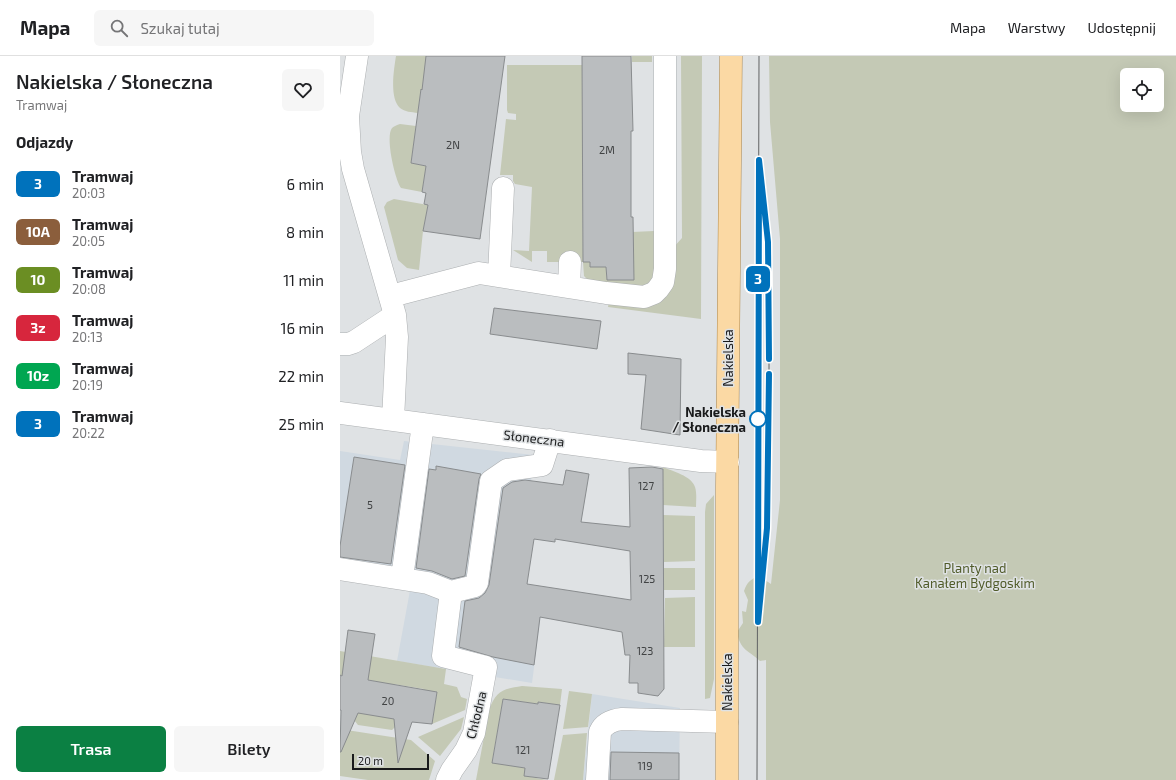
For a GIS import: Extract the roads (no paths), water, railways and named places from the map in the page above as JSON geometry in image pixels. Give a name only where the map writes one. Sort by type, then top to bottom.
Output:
[{"type":"main road","name":"Nakielska","points":[[726,780],[731,56]]},
{"type":"street","points":[[357,56],[348,116],[350,152],[353,168],[393,306],[397,337],[393,420]]},
{"type":"street","points":[[340,344],[354,342],[393,306],[480,273],[606,293],[644,297],[654,293],[663,282],[665,270],[665,56]]},
{"type":"street","points":[[499,276],[503,188]]},
{"type":"street","points":[[569,287],[570,262]]},
{"type":"street","name":"Słoneczna","points":[[340,413],[701,461],[728,462]]},
{"type":"street","points":[[402,578],[423,424]]},
{"type":"street","points":[[340,569],[428,583],[451,592],[475,586],[477,583],[491,481],[507,470],[542,465],[550,440]]},
{"type":"street","name":"Chłodna","points":[[447,780],[466,750],[474,733],[486,668],[443,656],[451,592]]},
{"type":"street","points":[[597,780],[600,732],[602,728],[611,721],[622,719],[727,722]]},
{"type":"tram line","points":[[757,780],[759,56]]},
{"type":"tram line","name":"3","points":[[769,359],[768,242],[765,202],[759,160],[758,622],[767,528],[769,374]]},
{"type":"tram line","points":[[763,191],[766,212],[769,295],[769,464],[763,570]]},
{"type":"place","name":"Nakielska / Słoneczna","points":[[758,419]]},
{"type":"park label","name":"Planty nad Kanałem Bydgoskim","points":[[975,576]]}]
